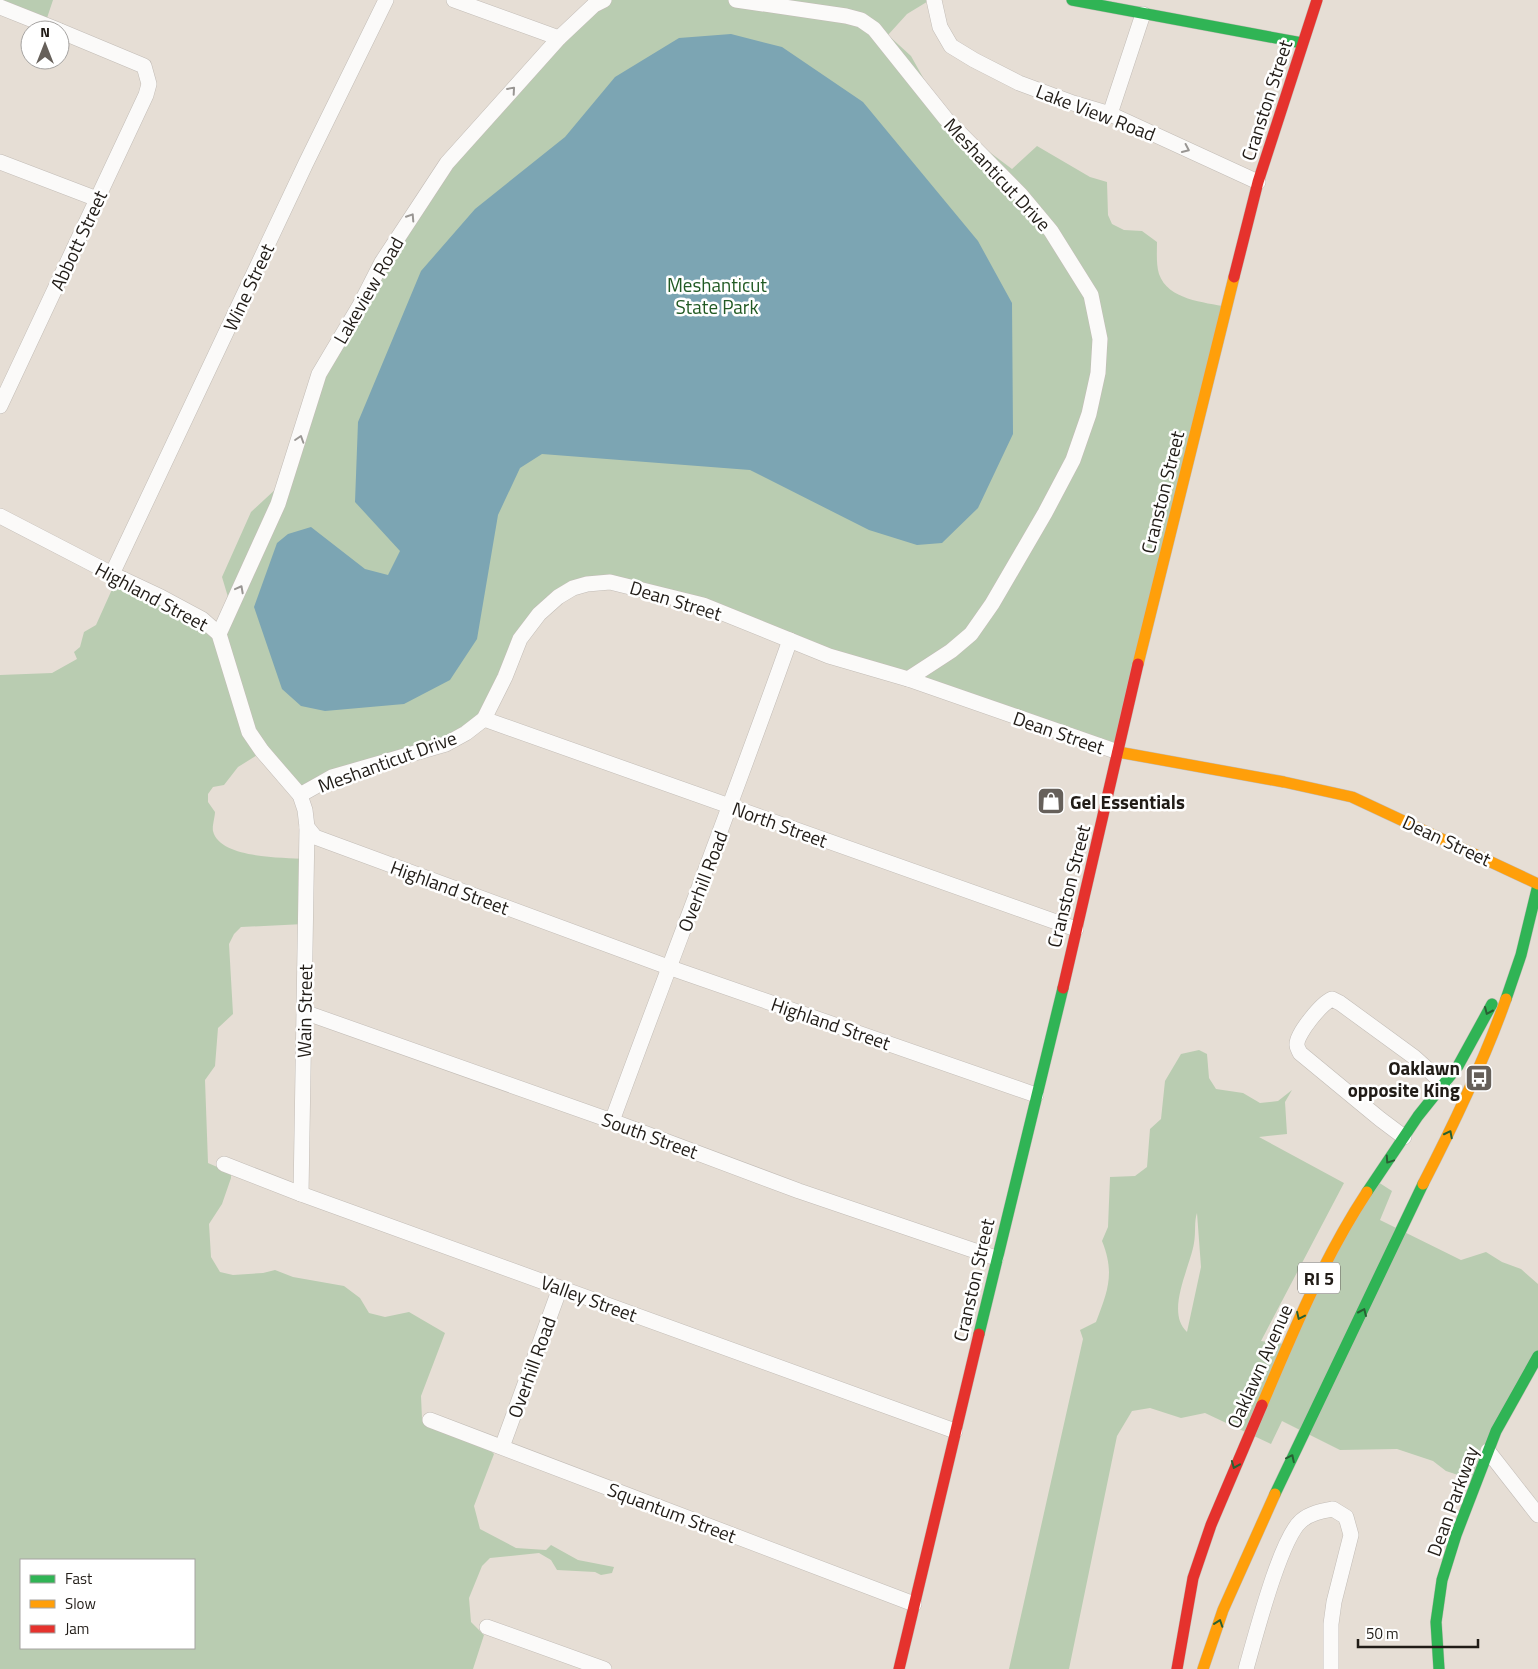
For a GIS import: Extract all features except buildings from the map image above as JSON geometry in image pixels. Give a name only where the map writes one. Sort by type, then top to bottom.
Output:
[{"type":"street","name":"Wine Street","points":[[112,574],[306,163],[386,0]]},
{"type":"street","points":[[454,0],[559,38]]},
{"type":"street","name":"Lakeview Road","points":[[219,634],[278,504],[319,374],[360,305],[382,262],[447,163],[559,38],[594,5],[604,0]]},
{"type":"street","name":"Meshanticut Drive","points":[[736,0],[846,16],[861,20],[874,29],[946,119],[1021,194],[1051,231],[1083,280],[1095,309],[1100,339],[1098,373],[1089,414],[1073,460],[1012,572],[970,634],[951,651],[908,679]]},
{"type":"street","name":"Lake View Road","points":[[934,0],[940,27],[951,46],[1019,83],[1073,103],[1110,114],[1258,182]]},
{"type":"street","points":[[1072,0],[1302,43]]},
{"type":"street","name":"Cranston Street","points":[[899,1669],[1153,600],[1258,182],[1317,0]]},
{"type":"street","points":[[0,7],[33,20]]},
{"type":"street","points":[[1110,114],[1143,14]]},
{"type":"street","name":"Abbott Street","points":[[0,406],[146,95],[149,84],[148,72],[144,66],[70,35]]},
{"type":"street","points":[[0,162],[97,198]]},
{"type":"street","name":"Highland Street","points":[[0,516],[202,619],[219,634],[249,732],[262,751],[300,795],[305,810],[307,827],[315,837],[668,967],[1036,1095]]},
{"type":"street","name":"Dean Street","points":[[484,719],[505,677],[520,639],[538,614],[549,604],[578,587],[610,582],[703,605],[829,656],[908,679],[1118,752],[1284,782],[1352,797],[1375,806],[1538,885]]},
{"type":"street","name":"Overhill Road","points":[[612,1121],[668,967],[731,806],[790,640]]},
{"type":"street","name":"Meshanticut Drive","points":[[300,795],[332,777],[446,744],[484,719]]},
{"type":"street","name":"North Street","points":[[484,719],[1076,929]]},
{"type":"street","name":"Wain Street","points":[[301,1194],[307,827]]},
{"type":"street","name":"Oaklawn Avenue","points":[[1203,1669],[1223,1610],[1254,1537],[1460,1111],[1488,1049],[1512,983],[1538,885]]},
{"type":"street","name":"Oaklawn Avenue","points":[[1177,1669],[1193,1578],[1211,1525],[1301,1314],[1327,1262],[1365,1196],[1404,1136],[1458,1066],[1484,1022],[1518,940],[1530,919]]},
{"type":"street","points":[[1404,1136],[1380,1119],[1300,1053],[1297,1045],[1299,1037],[1310,1021],[1325,1002],[1332,999],[1414,1057],[1444,1084]]},
{"type":"street","name":"South Street","points":[[304,1012],[612,1121],[799,1191],[996,1258]]},
{"type":"street","name":"Valley Street","points":[[224,1164],[301,1194],[955,1431]]},
{"type":"street","name":"Overhill Road","points":[[502,1447],[560,1288]]},
{"type":"street","name":"Dean Parkway","points":[[1439,1669],[1436,1622],[1442,1580],[1456,1535],[1496,1431],[1538,1356]]},
{"type":"street","name":"Squantum Street","points":[[430,1420],[914,1604]]},
{"type":"street","points":[[1488,1451],[1538,1515]]},
{"type":"street","points":[[1246,1669],[1280,1561],[1293,1530],[1301,1521],[1318,1511],[1333,1509],[1346,1518],[1351,1534],[1333,1609],[1331,1669]]},
{"type":"street","points":[[487,1627],[604,1669]]},
{"type":"green space","points":[[0,0],[53,0],[46,20]]},
{"type":"green space","name":"Meshanticut State Park","points":[[600,0],[930,0],[907,14],[888,35],[911,56],[944,115],[952,124],[1012,169],[1037,146],[1090,177],[1107,182],[1108,215],[1112,224],[1124,230],[1142,231],[1157,242],[1158,270],[1164,283],[1178,295],[1227,307],[1120,746],[934,687],[703,603],[584,584],[528,625],[488,711],[466,731],[302,792],[259,754],[238,767],[224,785],[213,787],[208,794],[208,802],[215,812],[213,831],[218,840],[227,847],[239,852],[268,857],[305,859],[304,924],[241,927],[234,934],[229,944],[233,1014],[218,1028],[215,1066],[205,1080],[208,1163],[231,1173],[222,1204],[209,1224],[211,1257],[220,1272],[233,1275],[263,1273],[275,1270],[293,1277],[344,1286],[360,1298],[369,1313],[385,1317],[409,1312],[445,1333],[421,1396],[422,1419],[436,1430],[490,1450],[494,1454],[474,1506],[480,1529],[516,1548],[546,1550],[551,1545],[578,1560],[614,1567],[612,1573],[601,1575],[595,1572],[557,1570],[551,1560],[539,1553],[490,1558],[482,1566],[469,1598],[471,1622],[484,1635],[473,1669],[0,1669],[0,675],[52,673],[77,659],[74,652],[80,647],[84,632],[96,625],[118,576],[216,629],[231,607],[222,577],[251,512],[278,487],[319,373],[442,169]]},
{"type":"green space","points":[[1199,1050],[1207,1054],[1209,1078],[1216,1089],[1243,1093],[1260,1103],[1278,1101],[1292,1090],[1285,1102],[1287,1134],[1259,1137],[1344,1183],[1261,1341],[1284,1344],[1378,1182],[1392,1191],[1380,1220],[1461,1260],[1486,1252],[1502,1262],[1521,1269],[1538,1284],[1538,1355],[1476,1481],[1446,1471],[1433,1461],[1397,1449],[1340,1450],[1282,1421],[1271,1444],[1205,1413],[1181,1418],[1150,1408],[1132,1411],[1117,1436],[1069,1669],[1009,1669],[1083,1339],[1080,1330],[1096,1322],[1107,1291],[1108,1263],[1102,1241],[1108,1227],[1110,1177],[1135,1176],[1147,1167],[1150,1129],[1161,1119],[1165,1081],[1181,1054]],"holes":[[[1197,1213],[1201,1267],[1187,1332],[1181,1323],[1178,1313],[1178,1302],[1192,1253]]]},
{"type":"water","points":[[731,34],[782,47],[863,102],[978,241],[1012,303],[1013,434],[978,508],[942,543],[917,545],[869,530],[750,470],[542,454],[520,468],[498,515],[477,639],[450,680],[404,704],[325,711],[301,706],[282,689],[254,607],[277,543],[288,534],[311,527],[365,569],[388,575],[400,551],[355,502],[358,422],[421,271],[475,209],[565,137],[615,77],[679,38]]},
{"type":"traffic: fast","points":[[1072,0],[1302,43]]},
{"type":"traffic: fast","points":[[1506,999],[1521,955],[1538,885]]},
{"type":"traffic: fast","points":[[979,1334],[1063,988]]},
{"type":"traffic: fast","points":[[1367,1192],[1418,1116],[1458,1066],[1492,1004]]},
{"type":"traffic: fast","points":[[1275,1494],[1423,1184]]},
{"type":"traffic: fast","points":[[1439,1669],[1436,1622],[1442,1580],[1456,1535],[1496,1431],[1538,1356]]},
{"type":"traffic: slow","points":[[1138,664],[1234,277]]},
{"type":"traffic: slow","points":[[1118,752],[1284,782],[1352,797],[1538,884]]},
{"type":"traffic: slow","points":[[1423,1184],[1468,1093],[1506,999]]},
{"type":"traffic: slow","points":[[1262,1405],[1297,1323],[1336,1243],[1367,1192]]},
{"type":"traffic: slow","points":[[1203,1669],[1223,1610],[1275,1494]]},
{"type":"traffic: jam","points":[[1234,277],[1258,182],[1317,0]]},
{"type":"traffic: jam","points":[[1063,988],[1138,664]]},
{"type":"traffic: jam","points":[[899,1669],[979,1334]]},
{"type":"traffic: jam","points":[[1177,1669],[1193,1578],[1211,1525],[1262,1405]]},
{"type":"place","name":"Gel Essentials","points":[[1051,801]]},
{"type":"place","name":"Oaklawn opposite King","points":[[1479,1078]]}]
